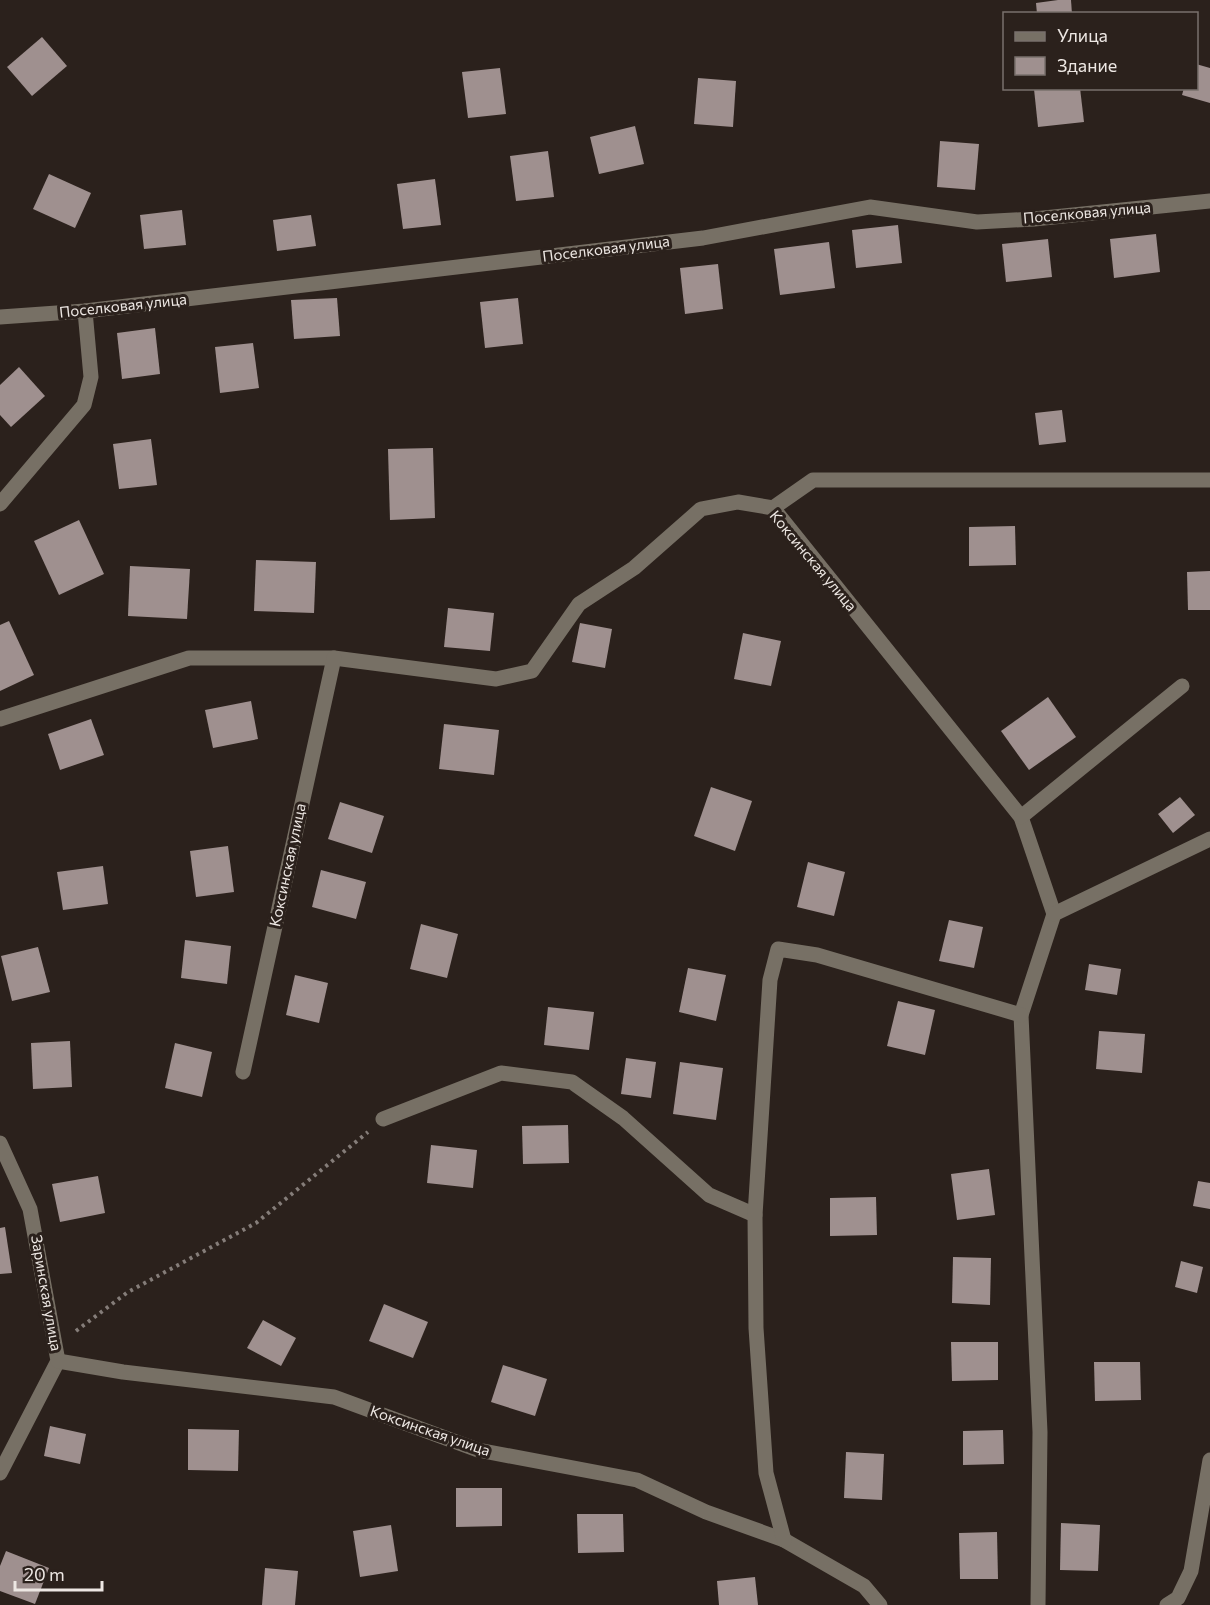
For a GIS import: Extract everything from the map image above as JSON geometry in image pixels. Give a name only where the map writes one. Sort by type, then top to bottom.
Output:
[{"type":"street","name":"Поселковая улица","points":[[0,317],[85,311],[703,238],[870,207],[977,222],[1034,219],[1210,201]]},
{"type":"street","points":[[0,504],[84,405],[91,377],[85,311]]},
{"type":"street","points":[[773,508],[813,480],[1210,480]]},
{"type":"street","name":"Коксинская улица","points":[[0,719],[189,658],[334,658],[496,679],[532,671],[579,604],[634,568],[701,509],[738,502],[773,508],[1021,817],[1054,914]]},
{"type":"street","name":"Коксинская улица","points":[[243,1072],[334,658]]},
{"type":"street","points":[[1021,817],[1182,686]]},
{"type":"street","points":[[1038,1605],[1040,1432],[1021,1015],[1054,914],[1210,839]]},
{"type":"street","points":[[784,1540],[766,1473],[756,1328],[755,1215],[770,980],[778,949],[817,955],[1021,1015]]},
{"type":"street","points":[[383,1119],[501,1073],[572,1082],[623,1118],[709,1195],[755,1215]]},
{"type":"street","name":"Заринская улица","points":[[0,1143],[30,1209],[57,1354],[0,1473]]},
{"type":"street","name":"Коксинская улица","points":[[57,1354],[123,1372],[334,1397],[478,1450],[637,1480],[706,1512],[784,1540],[864,1586],[879,1605]]},
{"type":"street","points":[[1167,1605],[1178,1598],[1191,1571],[1210,1460]]},
{"type":"path","points":[[57,1354],[128,1292],[256,1223],[383,1119]]},
{"type":"building","points":[[1071,0],[1072,12],[1037,12],[1036,3]]},
{"type":"building","points":[[42,37],[67,66],[32,96],[7,67]]},
{"type":"building","points":[[1198,65],[1210,68],[1210,103],[1182,95],[1183,90],[1198,90]]},
{"type":"building","points":[[500,68],[506,114],[468,118],[462,72]]},
{"type":"building","points":[[698,78],[736,81],[733,127],[694,124]]},
{"type":"building","points":[[1034,90],[1080,90],[1084,122],[1038,127]]},
{"type":"building","points":[[635,126],[644,164],[599,174],[590,137]]},
{"type":"building","points":[[940,141],[979,144],[975,190],[937,187]]},
{"type":"building","points":[[548,151],[554,197],[516,201],[510,156]]},
{"type":"building","points":[[49,174],[91,193],[75,228],[33,209]]},
{"type":"building","points":[[435,179],[441,225],[403,229],[397,184]]},
{"type":"building","points":[[182,210],[186,245],[144,249],[140,215]]},
{"type":"building","points":[[311,215],[316,246],[277,251],[273,220]]},
{"type":"building","points":[[898,225],[902,263],[856,268],[852,230]]},
{"type":"building","points":[[1156,234],[1160,272],[1114,278],[1110,239]]},
{"type":"building","points":[[1048,239],[1052,277],[1006,282],[1002,244]]},
{"type":"building","points":[[829,242],[835,288],[780,295],[774,249]]},
{"type":"building","points":[[718,264],[723,309],[685,314],[680,268]]},
{"type":"building","points":[[337,298],[340,336],[294,339],[291,300]]},
{"type":"building","points":[[518,298],[523,344],[485,348],[480,302]]},
{"type":"building","points":[[155,328],[160,374],[122,379],[117,333]]},
{"type":"building","points":[[253,343],[259,388],[220,393],[215,347]]},
{"type":"building","points":[[19,367],[45,396],[11,427],[0,415],[0,385]]},
{"type":"building","points":[[1062,410],[1066,442],[1039,445],[1035,413]]},
{"type":"building","points":[[151,439],[157,485],[119,489],[113,444]]},
{"type":"building","points":[[433,448],[435,518],[390,520],[388,449]]},
{"type":"building","points":[[79,520],[104,574],[59,595],[34,541]]},
{"type":"building","points":[[1015,526],[1016,565],[969,566],[969,527]]},
{"type":"building","points":[[256,560],[316,562],[314,613],[254,611]]},
{"type":"building","points":[[130,566],[190,569],[187,619],[128,616]]},
{"type":"building","points":[[1210,571],[1210,610],[1188,610],[1187,572]]},
{"type":"building","points":[[448,608],[494,613],[490,651],[444,647]]},
{"type":"building","points":[[9,621],[34,675],[0,691],[0,625]]},
{"type":"building","points":[[580,623],[612,629],[605,668],[572,662]]},
{"type":"building","points":[[743,633],[781,641],[771,686],[734,679]]},
{"type":"building","points":[[1048,697],[1076,737],[1029,770],[1001,731]]},
{"type":"building","points":[[251,701],[258,739],[213,748],[205,710]]},
{"type":"building","points":[[91,719],[104,755],[60,770],[48,734]]},
{"type":"building","points":[[444,724],[499,730],[494,775],[439,769]]},
{"type":"building","points":[[711,787],[752,801],[735,851],[694,836]]},
{"type":"building","points":[[1180,797],[1195,815],[1173,833],[1158,814]]},
{"type":"building","points":[[340,802],[384,816],[372,853],[328,839]]},
{"type":"building","points":[[228,846],[234,892],[196,897],[190,851]]},
{"type":"building","points":[[808,862],[845,872],[834,916],[797,907]]},
{"type":"building","points":[[103,866],[108,904],[63,910],[57,872]]},
{"type":"building","points":[[321,870],[366,882],[356,919],[312,907]]},
{"type":"building","points":[[949,920],[983,927],[974,968],[939,961]]},
{"type":"building","points":[[421,924],[458,934],[447,978],[410,969]]},
{"type":"building","points":[[185,940],[231,946],[227,984],[181,978]]},
{"type":"building","points":[[38,947],[50,992],[12,1001],[1,956]]},
{"type":"building","points":[[1089,964],[1121,969],[1117,995],[1085,990]]},
{"type":"building","points":[[688,968],[726,975],[716,1021],[679,1012]]},
{"type":"building","points":[[295,975],[328,983],[319,1023],[286,1015]]},
{"type":"building","points":[[898,1001],[935,1010],[925,1055],[887,1046]]},
{"type":"building","points":[[548,1007],[594,1012],[589,1050],[544,1045]]},
{"type":"building","points":[[1099,1031],[1145,1034],[1142,1073],[1096,1069]]},
{"type":"building","points":[[70,1041],[72,1087],[33,1089],[31,1043]]},
{"type":"building","points":[[175,1043],[212,1052],[202,1097],[165,1088]]},
{"type":"building","points":[[626,1058],[656,1062],[651,1098],[621,1094]]},
{"type":"building","points":[[680,1062],[723,1068],[716,1120],[673,1114]]},
{"type":"building","points":[[568,1125],[569,1163],[523,1164],[522,1126]]},
{"type":"building","points":[[431,1145],[477,1150],[473,1188],[427,1183]]},
{"type":"building","points":[[989,1169],[995,1215],[957,1220],[951,1174]]},
{"type":"building","points":[[98,1176],[105,1213],[60,1222],[52,1184]]},
{"type":"building","points":[[1198,1181],[1210,1183],[1210,1209],[1193,1206]]},
{"type":"building","points":[[876,1197],[877,1235],[830,1236],[830,1198]]},
{"type":"building","points":[[5,1227],[12,1273],[0,1274],[0,1228]]},
{"type":"building","points":[[953,1257],[991,1258],[990,1305],[952,1303]]},
{"type":"building","points":[[1181,1261],[1203,1267],[1197,1293],[1175,1287]]},
{"type":"building","points":[[384,1304],[428,1322],[413,1358],[369,1341]]},
{"type":"building","points":[[263,1320],[296,1338],[281,1366],[247,1348]]},
{"type":"building","points":[[951,1342],[998,1342],[998,1380],[952,1381]]},
{"type":"building","points":[[1094,1362],[1140,1362],[1141,1400],[1095,1401]]},
{"type":"building","points":[[503,1365],[547,1379],[535,1416],[491,1402]]},
{"type":"building","points":[[50,1426],[86,1434],[80,1464],[44,1456]]},
{"type":"building","points":[[188,1429],[239,1430],[238,1471],[188,1470]]},
{"type":"building","points":[[1003,1430],[1004,1464],[963,1465],[963,1431]]},
{"type":"building","points":[[846,1452],[884,1454],[882,1500],[844,1498]]},
{"type":"building","points":[[456,1488],[502,1488],[502,1526],[456,1527]]},
{"type":"building","points":[[577,1514],[623,1514],[624,1552],[578,1553]]},
{"type":"building","points":[[1061,1523],[1100,1525],[1098,1571],[1060,1570]]},
{"type":"building","points":[[391,1525],[398,1571],[360,1577],[353,1531]]},
{"type":"building","points":[[997,1532],[998,1579],[960,1579],[959,1533]]},
{"type":"building","points":[[6,1551],[49,1568],[35,1604],[0,1591],[0,1566]]},
{"type":"building","points":[[265,1568],[298,1571],[295,1605],[262,1605]]},
{"type":"building","points":[[755,1577],[758,1605],[719,1605],[717,1581]]}]
